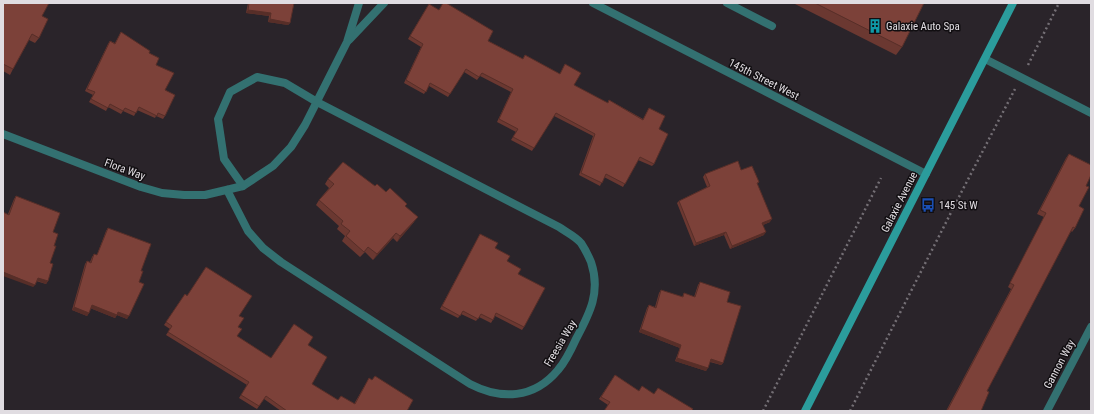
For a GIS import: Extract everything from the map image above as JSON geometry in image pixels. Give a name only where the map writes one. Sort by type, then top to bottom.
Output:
[{"type":"street","name":"Flora Way","points":[[3,134],[141,187],[162,193],[205,196],[243,186],[273,166],[291,147],[305,125],[347,42],[359,3]]},
{"type":"street","name":"Flora Way","points":[[347,42],[384,3]]},
{"type":"street","name":"145th Street West","points":[[593,3],[926,174]]},
{"type":"street","points":[[727,3],[772,26]]},
{"type":"street","name":"Galaxie Avenue","points":[[805,411],[1014,3]]},
{"type":"street","points":[[985,59],[1091,113]]},
{"type":"street","points":[[243,186],[224,159],[218,119],[230,92],[258,77],[285,83],[317,102]]},
{"type":"street","name":"Freesia Way","points":[[227,190],[248,231],[263,248],[281,262],[470,384],[482,390],[510,395],[523,393],[537,388],[548,381],[565,360],[593,305],[595,278],[588,253],[580,242],[559,227],[317,102]]},
{"type":"street","name":"Gannon Way","points":[[1047,411],[1091,327]]},
{"type":"path","points":[[850,411],[1059,3]]},
{"type":"path","points":[[762,411],[882,178]]},
{"type":"building","points":[[3,3],[49,3],[42,16],[48,19],[39,38],[32,34],[13,69],[3,64]]},
{"type":"building","points":[[249,3],[294,3],[290,23],[270,19],[271,13],[248,10]]},
{"type":"building","points":[[443,3],[446,3],[493,31],[488,41],[523,59],[525,55],[560,74],[565,64],[581,73],[574,85],[608,103],[609,100],[643,120],[649,108],[665,116],[659,129],[668,134],[654,164],[640,157],[625,184],[606,174],[602,183],[581,173],[595,134],[556,113],[534,148],[513,137],[518,129],[499,119],[513,89],[482,73],[479,77],[466,69],[450,94],[430,83],[426,92],[406,80],[423,44],[410,36],[429,4],[439,10]]},
{"type":"building","name":"Galaxie Auto Spa","points":[[815,3],[924,3],[902,47]]},
{"type":"building","points":[[121,32],[150,51],[149,53],[159,58],[156,65],[174,73],[165,90],[175,95],[165,116],[158,113],[157,116],[139,107],[136,113],[125,108],[123,111],[110,104],[108,108],[91,99],[95,92],[87,89],[110,41],[115,44]]},
{"type":"building","points":[[1069,154],[1091,165],[1091,175],[1086,186],[1089,187],[1079,206],[1084,209],[1075,228],[1073,227],[987,391],[989,392],[981,411],[947,411],[1014,285],[1010,283],[1046,213],[1040,210]]},
{"type":"building","points":[[738,161],[741,170],[752,166],[759,182],[757,183],[772,219],[762,223],[766,232],[732,246],[726,232],[696,243],[679,201],[710,186],[705,174]]},
{"type":"building","points":[[343,162],[375,186],[377,184],[386,192],[390,188],[407,204],[405,206],[418,217],[400,236],[396,233],[377,254],[368,247],[364,252],[346,236],[350,231],[341,224],[343,221],[319,200],[334,184],[328,179]]},
{"type":"building","points":[[16,196],[60,213],[53,232],[58,234],[54,246],[56,246],[50,263],[53,264],[48,281],[38,278],[35,285],[3,272],[3,212],[9,215]]},
{"type":"building","points":[[108,228],[151,244],[141,271],[143,271],[139,282],[144,284],[129,316],[118,312],[117,315],[92,305],[89,313],[74,307],[87,261],[91,263],[94,254],[97,255]]},
{"type":"building","points":[[480,234],[498,243],[495,248],[510,256],[507,261],[521,269],[518,274],[545,288],[524,327],[496,313],[493,320],[481,314],[478,319],[463,311],[460,316],[442,306]]},
{"type":"building","points":[[206,267],[252,296],[239,316],[244,318],[238,327],[242,329],[237,336],[271,358],[294,324],[313,337],[308,345],[327,357],[312,384],[338,400],[341,396],[355,404],[369,378],[372,380],[375,376],[413,400],[407,411],[287,411],[266,396],[259,406],[241,395],[249,382],[168,332],[172,326],[166,322],[185,294],[187,296]]},
{"type":"building","points":[[700,282],[730,292],[727,302],[741,306],[723,363],[711,359],[708,368],[677,358],[681,345],[641,329],[649,305],[656,308],[661,290],[683,297],[684,293],[695,297]]},
{"type":"building","points":[[615,375],[639,391],[642,386],[654,394],[658,388],[693,409],[691,411],[604,411],[610,402],[601,397]]},
{"type":"place","name":"Galaxie Auto Spa","points":[[875,26]]},
{"type":"place","name":"145 St W","points":[[928,205]]}]
